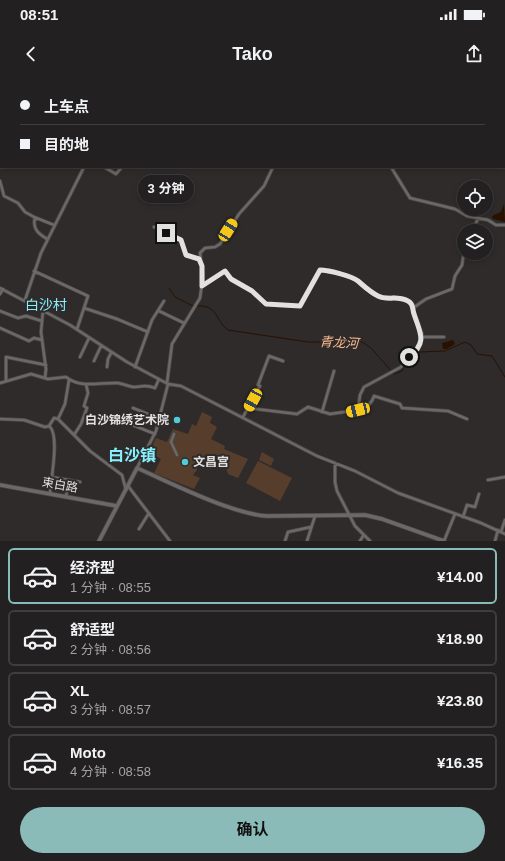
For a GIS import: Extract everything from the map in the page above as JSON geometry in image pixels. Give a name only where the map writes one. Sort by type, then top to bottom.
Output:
[{"type":"main road","points":[[99,541],[137,468],[209,499],[252,514],[268,516],[349,515],[382,519],[444,541]]},
{"type":"main road","name":"束白路","points":[[0,485],[117,506]]},
{"type":"street","points":[[25,300],[34,271],[47,239],[83,168]]},
{"type":"street","points":[[106,168],[116,174],[121,168]]},
{"type":"street","points":[[137,468],[160,419],[168,383],[171,348],[198,301],[202,286],[202,266],[199,259],[200,253],[203,248],[215,247],[220,244],[239,214],[264,186],[272,168]]},
{"type":"street","points":[[392,168],[410,198],[455,209],[467,216],[488,220],[496,225],[505,224]]},
{"type":"street","points":[[0,181],[4,196],[19,204],[24,211],[35,218],[54,225]]},
{"type":"street","points":[[35,218],[34,224],[36,230],[47,239]]},
{"type":"street","points":[[476,224],[478,218]]},
{"type":"street","points":[[154,227],[181,240],[186,255],[199,259]]},
{"type":"street","points":[[413,308],[421,302],[452,288],[455,276],[462,265],[463,260]]},
{"type":"street","points":[[202,286],[224,271],[231,279],[252,291],[265,304],[300,306],[320,270],[327,270],[357,280],[365,288],[381,298],[394,297],[406,300],[413,308],[422,337],[418,350],[409,357],[402,367],[380,377],[364,387],[360,395],[358,410],[343,413],[322,412],[308,407],[297,414],[248,408]]},
{"type":"street","points":[[34,271],[88,296],[77,329]]},
{"type":"street","points":[[0,294],[1,289],[25,300],[77,329],[111,353],[158,379],[181,386],[317,456],[335,462],[398,493],[505,534]]},
{"type":"street","points":[[136,367],[148,332],[164,301]]},
{"type":"street","points":[[84,308],[113,317],[148,332]]},
{"type":"street","points":[[0,311],[18,318],[26,316],[42,321]]},
{"type":"street","points":[[43,311],[42,340],[46,365],[45,378]]},
{"type":"street","points":[[159,311],[184,324]]},
{"type":"street","points":[[0,328],[29,341],[34,338],[42,340]]},
{"type":"street","points":[[422,337],[444,337]]},
{"type":"street","points":[[80,357],[89,338]]},
{"type":"street","points":[[94,361],[101,346]]},
{"type":"street","points":[[107,367],[108,359],[111,353]]},
{"type":"street","points":[[243,417],[260,386],[258,385],[269,356],[283,361]]},
{"type":"street","points":[[6,381],[6,357],[46,365]]},
{"type":"street","points":[[322,412],[334,371]]},
{"type":"street","points":[[0,383],[16,380],[31,374],[50,379],[64,376],[69,380],[86,384],[118,383],[132,387],[146,385],[154,388],[158,379]]},
{"type":"street","points":[[58,419],[65,404],[69,380]]},
{"type":"street","points":[[74,435],[87,408],[84,406],[88,393],[86,384]]},
{"type":"street","points":[[358,407],[368,406],[372,403],[374,396],[400,404],[402,408],[448,411],[467,419]]},
{"type":"street","points":[[133,408],[160,419]]},
{"type":"street","points":[[49,426],[54,418],[58,419]]},
{"type":"street","points":[[115,418],[154,434]]},
{"type":"street","points":[[0,419],[24,420],[45,427],[49,426]]},
{"type":"street","points":[[58,419],[90,451],[122,475],[126,490]]},
{"type":"street","points":[[49,426],[53,431],[54,440],[50,493]]},
{"type":"street","points":[[174,434],[171,442],[177,454]]},
{"type":"street","points":[[335,462],[336,488],[349,515],[363,536],[370,541]]},
{"type":"street","points":[[51,477],[80,482]]},
{"type":"street","points":[[488,480],[505,477]]},
{"type":"street","points":[[66,496],[69,480]]},
{"type":"street","points":[[128,486],[170,541]]},
{"type":"street","points":[[463,517],[466,505],[475,507],[479,494]]},
{"type":"street","points":[[139,529],[149,512]]},
{"type":"street","points":[[444,541],[455,514]]},
{"type":"street","points":[[307,541],[315,516]]},
{"type":"street","points":[[495,541],[505,520]]},
{"type":"street","points":[[285,541],[288,532],[311,527]]},
{"type":"street","points":[[360,541],[363,536]]},
{"type":"shaded area","points":[[504,204],[505,222],[493,219],[492,216],[501,212]]},
{"type":"shaded area","points":[[453,340],[455,344],[447,349],[443,349],[442,343]]},
{"type":"shaded area","points":[[202,412],[212,417],[210,423],[217,427],[211,439],[225,446],[224,449],[248,459],[238,478],[228,474],[226,467],[221,467],[205,455],[196,464],[197,470],[193,475],[200,478],[194,489],[154,473],[161,459],[149,452],[156,438],[167,442],[173,429],[188,434],[192,424],[196,426]]},
{"type":"shaded area","points":[[262,452],[274,459],[271,466],[259,460]]},
{"type":"shaded area","points":[[258,461],[292,478],[280,501],[246,483]]},
{"type":"waterway","points":[[169,288],[175,297],[193,306]]},
{"type":"waterway","name":"青龙河","points":[[196,306],[203,306],[212,310],[228,330],[308,342],[362,342],[371,348],[394,374],[402,371],[407,361]]},
{"type":"waterway","name":"青龙河","points":[[412,356],[420,352],[445,351],[465,342],[471,345],[477,354],[492,356],[505,377]]},
{"type":"place","name":"白沙锦绣艺术院","points":[[177,420]]},
{"type":"place","name":"文昌宫","points":[[185,462]]},
{"type":"district","name":"白沙村","points":[[46,305]]},
{"type":"district","name":"白沙镇","points":[[132,455]]},
{"type":"route","points":[[166,233],[181,240],[186,255],[199,259],[202,266],[202,286],[225,271],[231,279],[256,293],[265,304],[300,306],[320,270],[327,270],[357,280],[371,293],[381,298],[394,297],[408,301],[412,304],[413,314],[422,334],[418,349],[409,357]]}]
